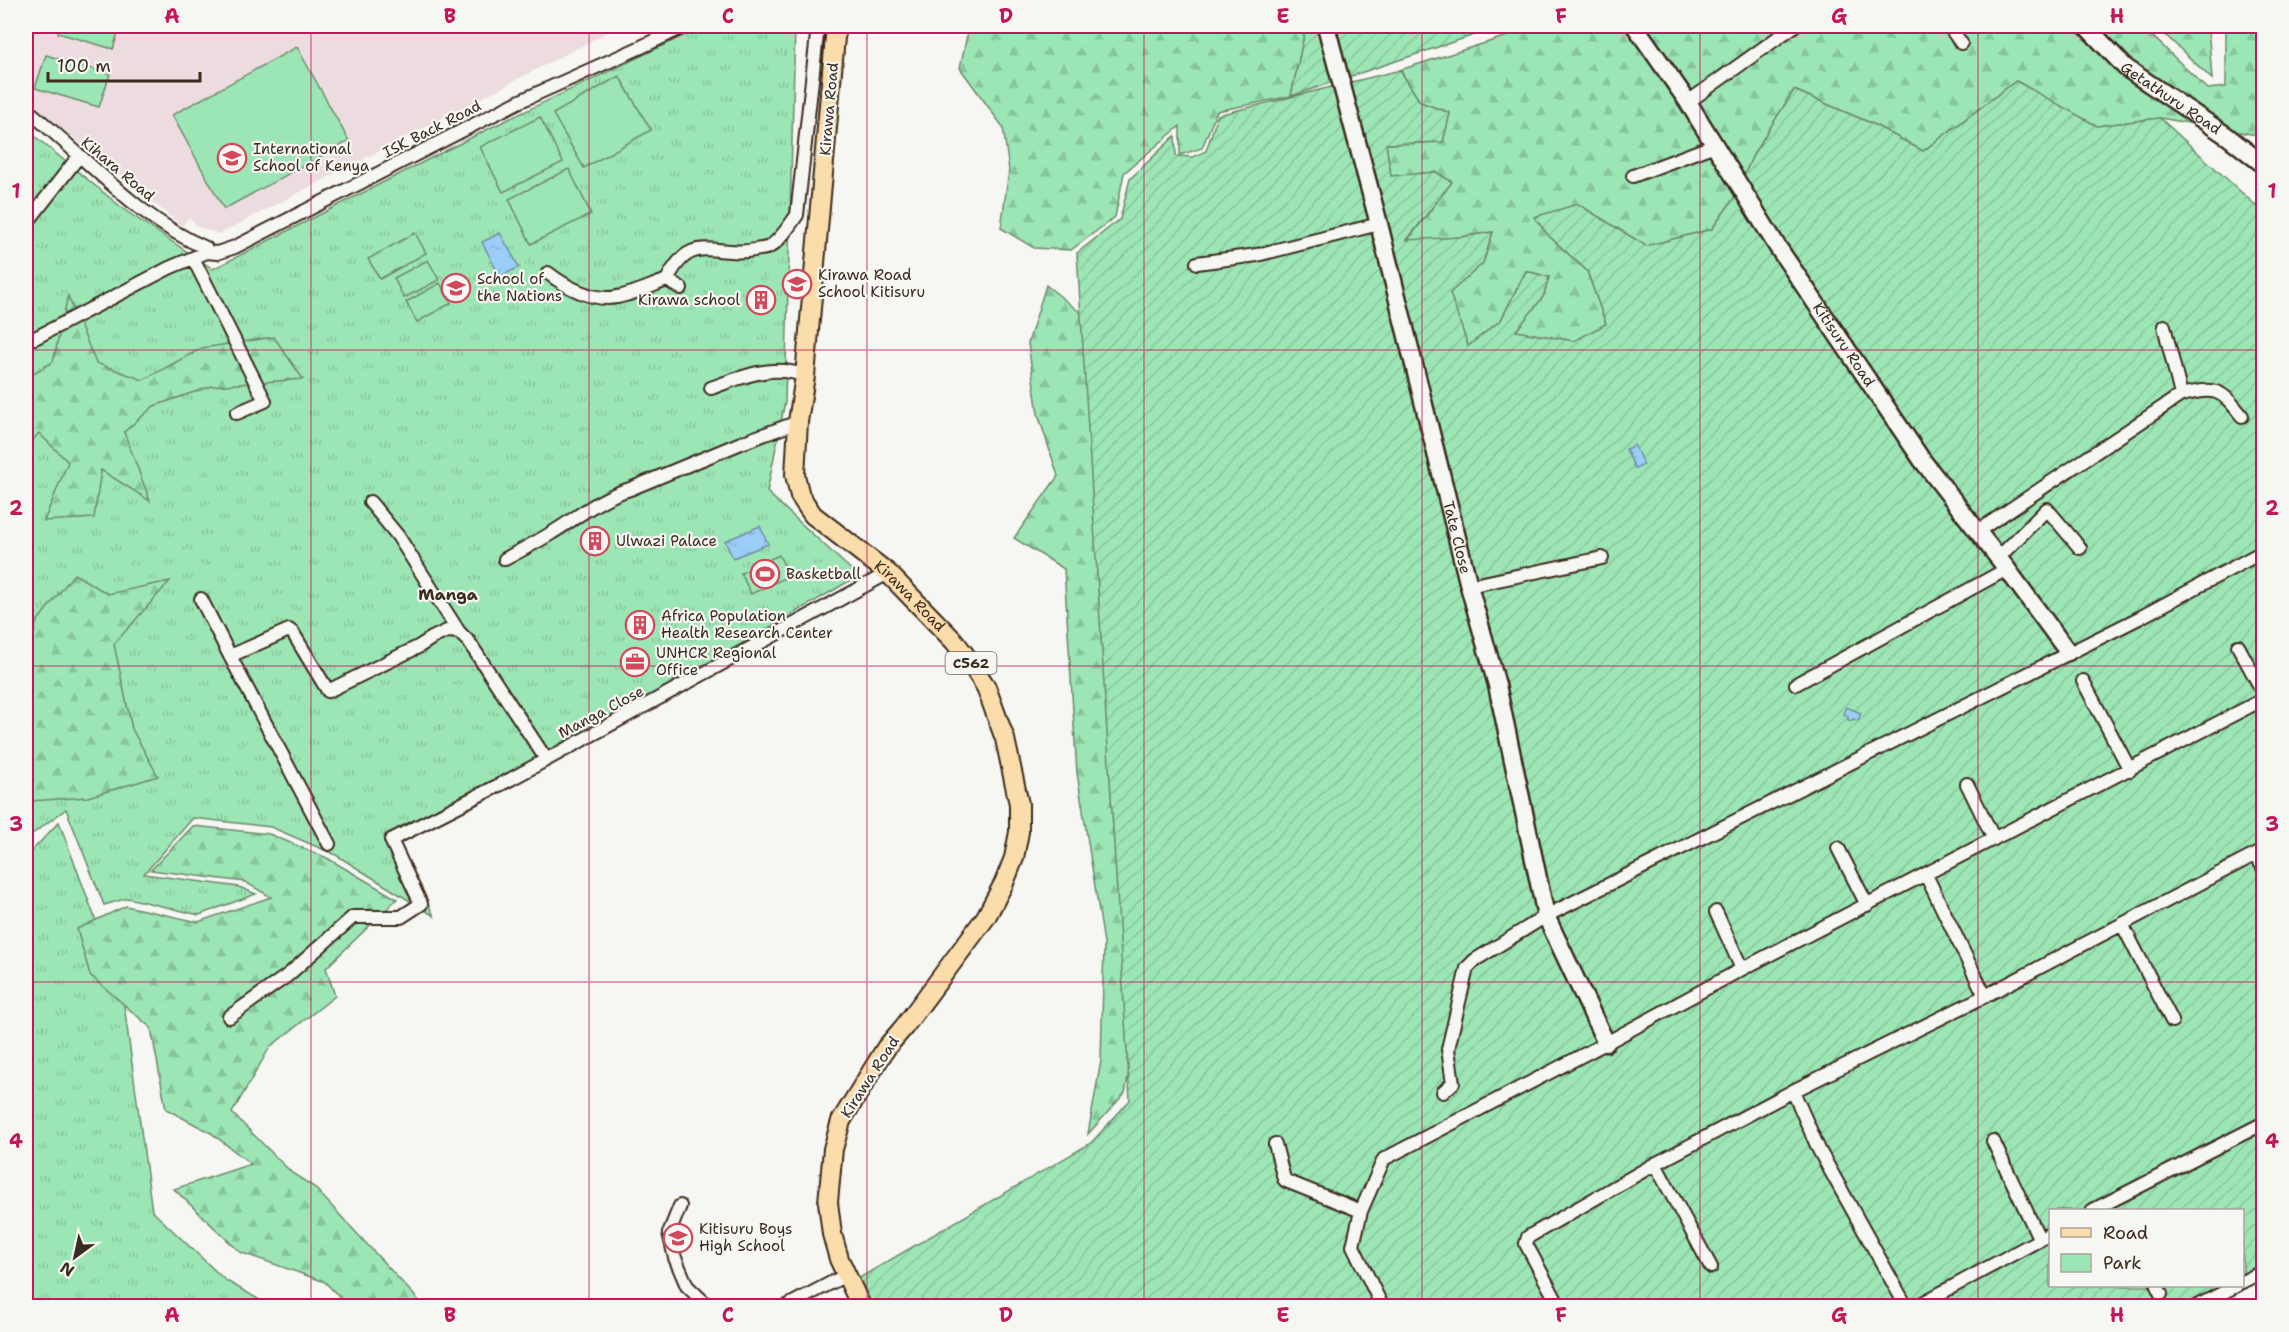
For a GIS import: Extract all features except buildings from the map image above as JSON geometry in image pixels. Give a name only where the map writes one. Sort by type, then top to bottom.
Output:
[{"type":"main road","name":"Kirawa Road","points":[[836,26],[805,376],[798,422],[795,475],[800,496],[805,505],[822,522],[888,573],[954,641],[986,687],[1005,739],[1014,772],[1019,804],[1019,832],[1014,858],[986,917],[886,1048],[841,1121],[833,1149],[828,1202],[832,1234],[846,1275],[861,1306]]},
{"type":"street","name":"ISK Back Road","points":[[26,338],[35,339],[169,268],[193,258],[206,246],[217,253],[235,247],[518,102],[685,26]]},
{"type":"street","points":[[548,273],[563,285],[600,298],[617,297],[667,280],[675,264],[689,252],[712,248],[744,252],[769,247],[785,233],[797,215],[818,26]]},
{"type":"street","name":"Tate Close","points":[[1326,26],[1379,224],[1468,586],[1497,685],[1546,916],[1606,1043]]},
{"type":"street","name":"Kitisuru Road","points":[[1635,26],[1688,102],[1809,294],[1922,460],[2003,563],[2068,652]]},
{"type":"street","points":[[1688,102],[1794,26]]},
{"type":"street","points":[[1949,26],[1961,43]]},
{"type":"street","name":"Getathuru Road","points":[[2086,26],[2126,68],[2227,136],[2264,165]]},
{"type":"street","name":"Kihara Road","points":[[26,109],[126,198],[178,235],[206,246]]},
{"type":"street","points":[[1633,176],[1715,145]]},
{"type":"street","points":[[26,224],[79,156]]},
{"type":"street","points":[[1197,263],[1257,255],[1379,224]]},
{"type":"street","points":[[193,258],[265,401],[237,413]]},
{"type":"street","points":[[667,280],[681,288]]},
{"type":"street","points":[[2164,326],[2181,395]]},
{"type":"street","points":[[711,388],[765,371],[789,370],[805,376]]},
{"type":"street","points":[[1978,531],[2181,395],[2205,389],[2224,394],[2241,416]]},
{"type":"street","points":[[505,559],[551,534],[612,494],[630,489],[798,422]]},
{"type":"street","points":[[370,502],[398,536],[459,632],[469,642],[546,759]]},
{"type":"street","points":[[1796,684],[2003,563],[2047,509],[2080,548]]},
{"type":"street","points":[[1443,1092],[1454,1083],[1448,1049],[1467,968],[1475,960],[1546,916],[2139,618],[2264,551]]},
{"type":"street","points":[[1468,586],[1602,558]]},
{"type":"street","name":"Manga Close","points":[[229,1017],[288,975],[353,917],[401,917],[421,904],[391,840],[511,779],[888,573]]},
{"type":"street","points":[[201,599],[329,844]]},
{"type":"street","points":[[230,656],[289,630],[328,691],[447,631],[459,632]]},
{"type":"street","points":[[2238,646],[2264,694]]},
{"type":"street","points":[[2083,681],[2130,770]]},
{"type":"street","points":[[1383,1306],[1353,1246],[1361,1211],[1384,1159],[1742,969],[2264,699]]},
{"type":"street","points":[[1967,784],[1994,839]]},
{"type":"street","points":[[1838,848],[1867,905]]},
{"type":"street","points":[[1559,1306],[1526,1240],[1655,1164],[1792,1091],[1985,996],[2260,853],[2264,869]]},
{"type":"street","points":[[1926,874],[1985,996]]},
{"type":"street","points":[[1716,912],[1742,969]]},
{"type":"street","points":[[2122,924],[2172,1021]]},
{"type":"street","points":[[1792,1091],[1819,1150],[1906,1306]]},
{"type":"street","points":[[2097,1209],[2115,1205],[2264,1123]]},
{"type":"street","points":[[1917,1306],[2045,1237],[1993,1141]]},
{"type":"street","points":[[1275,1144],[1286,1181],[1361,1211]]},
{"type":"street","points":[[1655,1164],[1711,1267]]},
{"type":"street","points":[[680,1206],[669,1233],[675,1258],[687,1286],[708,1306]]},
{"type":"street","points":[[2244,1281],[2264,1271]]},
{"type":"street","points":[[787,1306],[846,1275]]},
{"type":"street","points":[[2197,1306],[2234,1287]]},
{"type":"shaded area","name":"International School of Kenya","points":[[26,26],[620,26],[219,234],[198,227],[189,217],[182,226],[26,99]]},
{"type":"green space","points":[[60,26],[120,26],[113,49],[58,33]]},
{"type":"green space","points":[[704,26],[795,26],[785,402],[767,492],[858,576],[398,842],[434,916],[336,855],[271,827],[193,818],[144,874],[239,887],[256,894],[199,915],[128,898],[104,905],[66,809],[31,835],[26,842],[26,129],[126,211],[213,269],[492,127]]},
{"type":"green space","points":[[969,26],[1306,26],[1291,96],[1217,111],[1202,148],[1180,155],[1180,126],[1124,173],[1115,217],[1071,250],[1034,248],[1001,228],[1009,170],[1003,127],[960,68]]},
{"type":"green space","points":[[1306,26],[1501,26],[1291,96]]},
{"type":"green space","points":[[1539,26],[2142,26],[2207,89],[2226,87],[2226,26],[2263,26],[2263,136],[2160,118],[2097,126],[2016,81],[1923,151],[1873,124],[1794,90],[1754,153],[1734,198],[1712,229],[1646,246],[1578,204],[1549,236],[1587,271],[1606,324],[1574,341],[1515,331],[1543,297],[1549,277],[1526,271],[1501,320],[1468,346],[1449,293],[1483,263],[1493,232],[1407,241],[1452,182],[1436,172],[1391,176],[1386,144],[1443,142],[1450,113],[1420,102],[1400,70]]},
{"type":"green space","points":[[2156,26],[2208,26],[2212,79]]},
{"type":"green space","points":[[297,47],[349,141],[224,209],[172,115]]},
{"type":"green space","points":[[46,55],[110,74],[99,107],[35,88]]},
{"type":"green space","points":[[1400,70],[1420,102],[1450,113],[1443,142],[1386,144],[1391,176],[1436,172],[1452,182],[1407,240],[1461,237],[1493,232],[1483,263],[1450,293],[1468,346],[1501,320],[1526,271],[1549,277],[1543,297],[1516,331],[1574,341],[1606,324],[1587,271],[1549,236],[1534,217],[1578,204],[1646,246],[1712,229],[1734,198],[1754,153],[1794,90],[1873,124],[1923,151],[2016,81],[2097,126],[2160,118],[2263,212],[2263,1262],[2244,1273],[2244,1209],[2049,1209],[2049,1287],[2218,1287],[2181,1306],[867,1306],[854,1281],[1091,1143],[1130,1100],[1077,253],[1120,219],[1130,179],[1175,136],[1176,156],[1193,157],[1206,151],[1218,115]]},
{"type":"green space","points":[[619,76],[651,130],[584,168],[553,114]]},
{"type":"green space","points":[[540,117],[563,162],[503,192],[480,147]]},
{"type":"green space","points":[[569,169],[591,214],[531,244],[509,199]]},
{"type":"green space","points":[[415,233],[426,253],[380,279],[368,259]]},
{"type":"green space","points":[[428,260],[439,280],[404,298],[394,278]]},
{"type":"green space","points":[[440,283],[451,303],[417,322],[406,302]]},
{"type":"green space","points":[[1046,285],[1121,345],[1147,979],[1125,1093],[1088,1134],[1101,1061],[1104,943],[1077,773],[1064,569],[1014,538],[1058,476],[1038,414],[1028,343]]},
{"type":"green space","points":[[68,296],[96,363],[143,380],[202,348],[274,337],[303,379],[212,386],[154,406],[124,432],[150,501],[101,470],[94,518],[44,521],[68,462],[39,433],[26,448],[26,377],[53,362]]},
{"type":"green space","name":"Basketball","points":[[779,555],[789,576],[751,594],[741,573]]},
{"type":"green space","points":[[74,574],[108,594],[170,581],[114,644],[132,729],[158,776],[88,797],[30,801],[26,788],[26,678],[36,623]]},
{"type":"green space","points":[[59,822],[122,990],[152,1211],[225,1280],[270,1306],[26,1306],[26,857]]},
{"type":"green space","points":[[193,826],[269,834],[327,858],[397,899],[326,968],[335,996],[270,1047],[232,1113],[292,1173],[314,1187],[424,1306],[348,1306],[325,1282],[240,1252],[174,1189],[251,1164],[211,1133],[166,1109],[151,1028],[90,975],[77,929],[126,906],[198,922],[271,897],[245,882],[151,870]]},
{"type":"water","points":[[500,233],[519,267],[500,277],[482,242]]},
{"type":"water","points":[[1634,445],[1644,465],[1635,469],[1626,449]]},
{"type":"water","points":[[760,526],[768,544],[733,558],[725,541]]},
{"type":"water","points":[[1846,707],[1861,713],[1858,721],[1848,720],[1848,716],[1843,714]]},
{"type":"place","name":"International School of Kenya","points":[[232,158]]},
{"type":"place","name":"Kirawa Road School Kitisuru","points":[[797,284]]},
{"type":"place","name":"School of the Nations","points":[[456,288]]},
{"type":"place","name":"Kirawa school","points":[[761,300]]},
{"type":"place","name":"Ulwazi Palace","points":[[595,541]]},
{"type":"place","name":"Basketball","points":[[765,574]]},
{"type":"place","name":"Africa Population Health Research Center","points":[[640,625]]},
{"type":"place","name":"UNHCR Regional Office","points":[[635,662]]},
{"type":"place","name":"Kitisuru Boys High School","points":[[678,1238]]},
{"type":"district","name":"Manga","points":[[448,594]]}]
